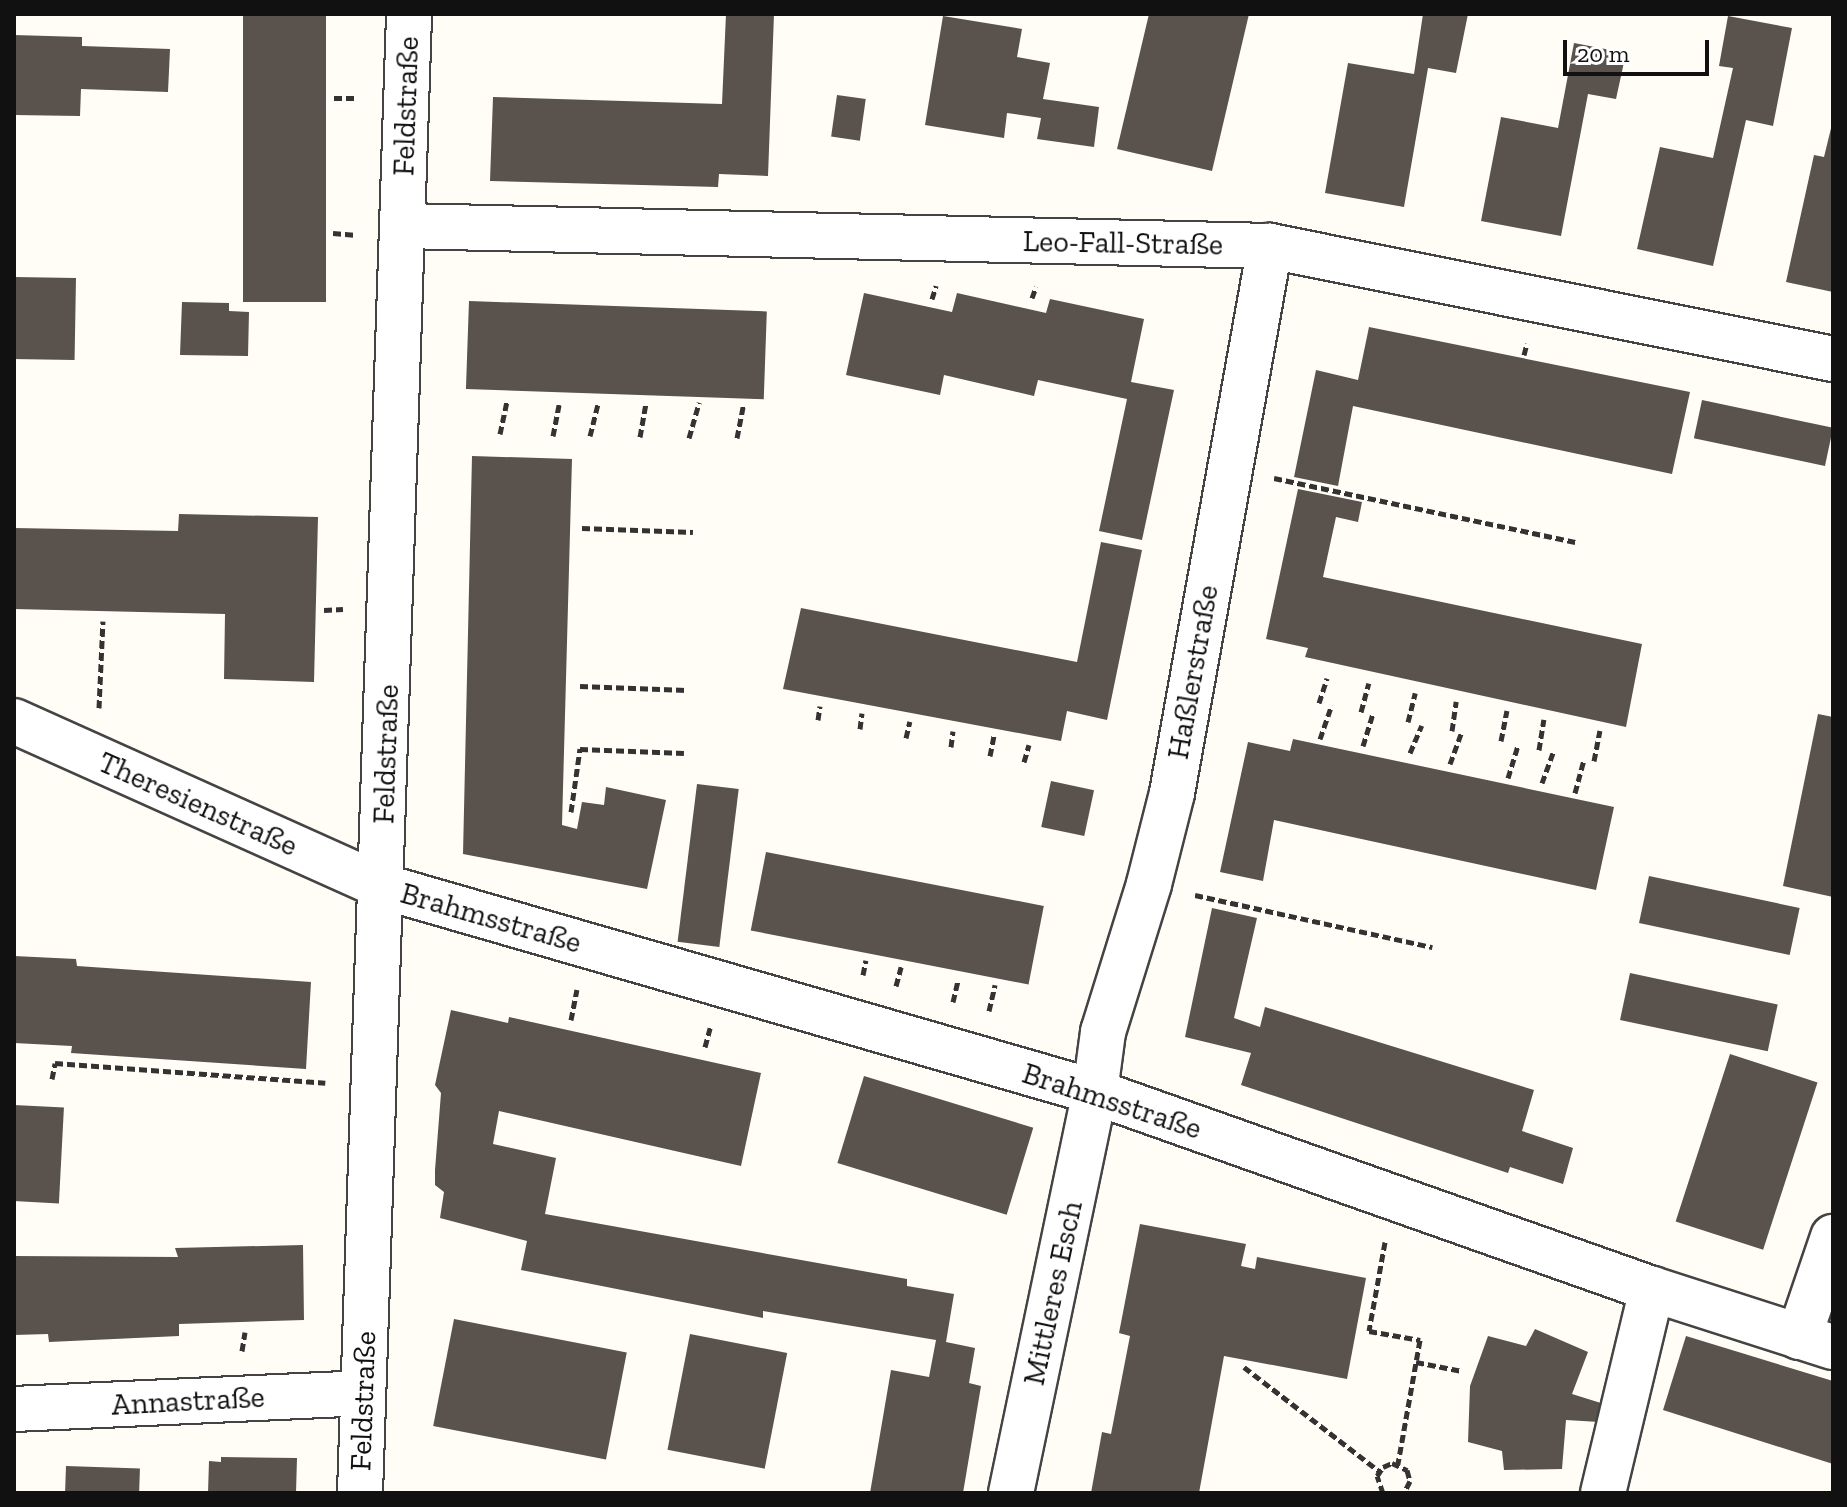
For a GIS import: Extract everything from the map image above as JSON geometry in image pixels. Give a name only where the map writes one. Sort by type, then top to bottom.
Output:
[{"type":"street","name":"Feldstraße","points":[[360,1493],[409,14]]},
{"type":"street","name":"Leo-Fall-Straße","points":[[403,226],[1270,246],[1833,359]]},
{"type":"street","name":"Haßlerstraße","points":[[1095,1092],[1103,1032],[1149,884],[1172,793],[1270,246]]},
{"type":"street","name":"Theresienstraße","points":[[14,721],[381,886]]},
{"type":"street","name":"Brahmsstraße","points":[[381,886],[1095,1092],[1652,1289],[1816,1342]]},
{"type":"street","name":"Mittleres Esch","points":[[1011,1493],[1095,1092]]},
{"type":"street","points":[[1816,1342],[1833,1237]]},
{"type":"street","points":[[1603,1493],[1652,1289]]},
{"type":"street","name":"Annastraße","points":[[14,1409],[362,1393]]},
{"type":"path","points":[[500,434],[507,401]]},
{"type":"path","points":[[689,438],[699,402]]},
{"type":"path","points":[[590,436],[598,403]]},
{"type":"path","points":[[640,437],[646,403]]},
{"type":"path","points":[[553,436],[559,405]]},
{"type":"path","points":[[737,438],[743,406]]},
{"type":"path","points":[[1230,468],[1575,542]]},
{"type":"path","points":[[582,528],[693,532]]},
{"type":"path","points":[[97,759],[103,621]]},
{"type":"path","points":[[1319,703],[1327,678]]},
{"type":"path","points":[[1361,712],[1369,683]]},
{"type":"path","points":[[580,686],[687,690]]},
{"type":"path","points":[[1408,722],[1415,693]]},
{"type":"path","points":[[1452,731],[1456,701]]},
{"type":"path","points":[[1320,739],[1332,705]]},
{"type":"path","points":[[818,720],[820,706]]},
{"type":"path","points":[[1501,741],[1507,711]]},
{"type":"path","points":[[860,729],[862,713]]},
{"type":"path","points":[[1363,746],[1373,714]]},
{"type":"path","points":[[1539,750],[1544,719]]},
{"type":"path","points":[[906,738],[910,721]]},
{"type":"path","points":[[1410,753],[1422,725]]},
{"type":"path","points":[[951,747],[953,731]]},
{"type":"path","points":[[1594,761],[1600,731]]},
{"type":"path","points":[[1450,764],[1461,733]]},
{"type":"path","points":[[990,756],[994,735]]},
{"type":"path","points":[[1024,762],[1029,745]]},
{"type":"path","points":[[1508,778],[1518,745]]},
{"type":"path","points":[[571,812],[580,749],[684,753]]},
{"type":"path","points":[[1542,783],[1553,753]]},
{"type":"path","points":[[1575,793],[1584,759]]},
{"type":"path","points":[[1149,884],[1432,947]]},
{"type":"path","points":[[52,1079],[55,1063],[374,1087]]},
{"type":"path","points":[[1393,1198],[1369,1331],[1420,1340],[1398,1464]]},
{"type":"path","points":[[1416,1362],[1462,1371]]},
{"type":"path","points":[[1244,1367],[1379,1471]]},
{"type":"path","points":[[1380,1492],[1376,1481],[1379,1471],[1387,1464],[1398,1464],[1409,1476],[1404,1493]]},
{"type":"building","points":[[243,14],[326,14],[326,302],[243,302]]},
{"type":"building","points":[[726,14],[774,14],[768,176],[719,174],[718,187],[490,181],[493,97],[722,104]]},
{"type":"building","points":[[1149,14],[1249,14],[1212,171],[1117,149]]},
{"type":"building","points":[[1423,14],[1468,14],[1456,73],[1428,68],[1404,207],[1325,193],[1348,63],[1414,74]]},
{"type":"building","points":[[943,16],[1022,29],[1017,57],[1050,63],[1043,99],[1099,107],[1094,147],[1037,139],[1041,118],[1007,113],[1004,138],[925,125]]},
{"type":"building","points":[[1728,16],[1792,28],[1773,126],[1746,120],[1713,266],[1637,249],[1660,147],[1713,158],[1733,68],[1719,66]]},
{"type":"building","points":[[14,35],[82,37],[82,46],[170,49],[168,92],[81,89],[80,116],[14,115]]},
{"type":"building","points":[[1574,43],[1626,53],[1616,99],[1588,94],[1561,236],[1481,221],[1501,117],[1558,128]]},
{"type":"building","points":[[837,95],[866,99],[860,141],[831,137]]},
{"type":"building","points":[[1833,120],[1833,292],[1786,282],[1814,155],[1824,157]]},
{"type":"building","points":[[14,277],[76,278],[75,360],[14,359]]},
{"type":"building","points":[[864,293],[952,312],[957,293],[1046,313],[1050,299],[1144,319],[1131,382],[1174,390],[1142,540],[1099,531],[1127,399],[1038,380],[1034,396],[944,375],[940,395],[846,375]]},
{"type":"building","points":[[469,301],[767,311],[764,399],[466,389]]},
{"type":"building","points":[[182,302],[229,303],[229,311],[249,312],[248,356],[180,355]]},
{"type":"building","points":[[1369,327],[1690,392],[1672,474],[1353,406],[1338,486],[1294,477],[1316,370],[1358,380]]},
{"type":"building","points":[[1702,400],[1833,428],[1825,466],[1694,438]]},
{"type":"building","points":[[472,456],[572,459],[562,825],[577,829],[582,802],[604,805],[606,787],[666,800],[647,889],[463,854]]},
{"type":"building","points":[[1298,489],[1362,502],[1358,522],[1336,517],[1323,577],[1642,644],[1626,727],[1305,657],[1308,648],[1266,639]]},
{"type":"building","points":[[179,514],[318,517],[314,682],[224,679],[225,614],[14,609],[14,528],[178,531]]},
{"type":"building","points":[[1101,542],[1142,550],[1107,720],[1067,711],[1061,741],[783,689],[801,608],[1077,662]]},
{"type":"building","points":[[1818,714],[1833,717],[1833,897],[1783,886]]},
{"type":"building","points":[[1293,739],[1614,807],[1596,890],[1274,820],[1263,881],[1220,872],[1248,742],[1290,751]]},
{"type":"building","points":[[1051,781],[1094,790],[1084,836],[1041,827]]},
{"type":"building","points":[[697,784],[739,789],[719,947],[678,942]]},
{"type":"building","points":[[766,852],[1044,906],[1029,985],[751,931]]},
{"type":"building","points":[[1649,876],[1800,908],[1790,955],[1639,923]]},
{"type":"building","points":[[1212,908],[1257,918],[1234,1018],[1260,1027],[1265,1007],[1534,1090],[1522,1131],[1573,1148],[1563,1184],[1510,1167],[1508,1173],[1241,1085],[1251,1053],[1185,1037]]},
{"type":"building","points":[[14,956],[76,959],[77,966],[311,982],[306,1069],[71,1053],[72,1046],[14,1043]]},
{"type":"building","points":[[1630,973],[1778,1004],[1768,1051],[1620,1020]]},
{"type":"building","points":[[451,1010],[508,1023],[509,1017],[761,1073],[741,1166],[499,1111],[493,1144],[556,1158],[545,1214],[907,1279],[907,1286],[954,1294],[946,1342],[975,1348],[969,1383],[981,1386],[963,1493],[870,1493],[891,1370],[929,1377],[936,1340],[763,1311],[763,1318],[521,1270],[527,1241],[440,1218],[444,1192],[435,1185],[435,1170],[441,1093],[435,1085]]},
{"type":"building","points":[[1730,1054],[1817,1082],[1763,1250],[1676,1221]]},
{"type":"building","points":[[864,1076],[1033,1128],[1007,1215],[837,1163]]},
{"type":"building","points":[[14,1105],[64,1108],[59,1203],[14,1201]]},
{"type":"building","points":[[1140,1224],[1246,1244],[1241,1266],[1255,1269],[1257,1257],[1366,1278],[1347,1379],[1224,1356],[1199,1493],[1091,1493],[1102,1432],[1111,1434],[1130,1336],[1119,1333]]},
{"type":"building","points":[[303,1245],[304,1320],[179,1324],[179,1336],[49,1342],[48,1334],[14,1335],[14,1256],[178,1257],[175,1248]]},
{"type":"building","points":[[454,1319],[627,1353],[606,1460],[433,1426]]},
{"type":"building","points":[[1535,1329],[1588,1352],[1572,1394],[1604,1404],[1599,1422],[1566,1420],[1562,1469],[1504,1470],[1502,1451],[1468,1442],[1470,1386],[1488,1336],[1526,1346]]},
{"type":"building","points":[[690,1334],[787,1353],[765,1469],[667,1450]]},
{"type":"building","points":[[1686,1336],[1833,1381],[1833,1464],[1663,1410]]},
{"type":"building","points":[[221,1457],[297,1458],[296,1493],[208,1493],[209,1461],[221,1462]]},
{"type":"building","points":[[66,1466],[140,1469],[139,1493],[65,1493]]}]
